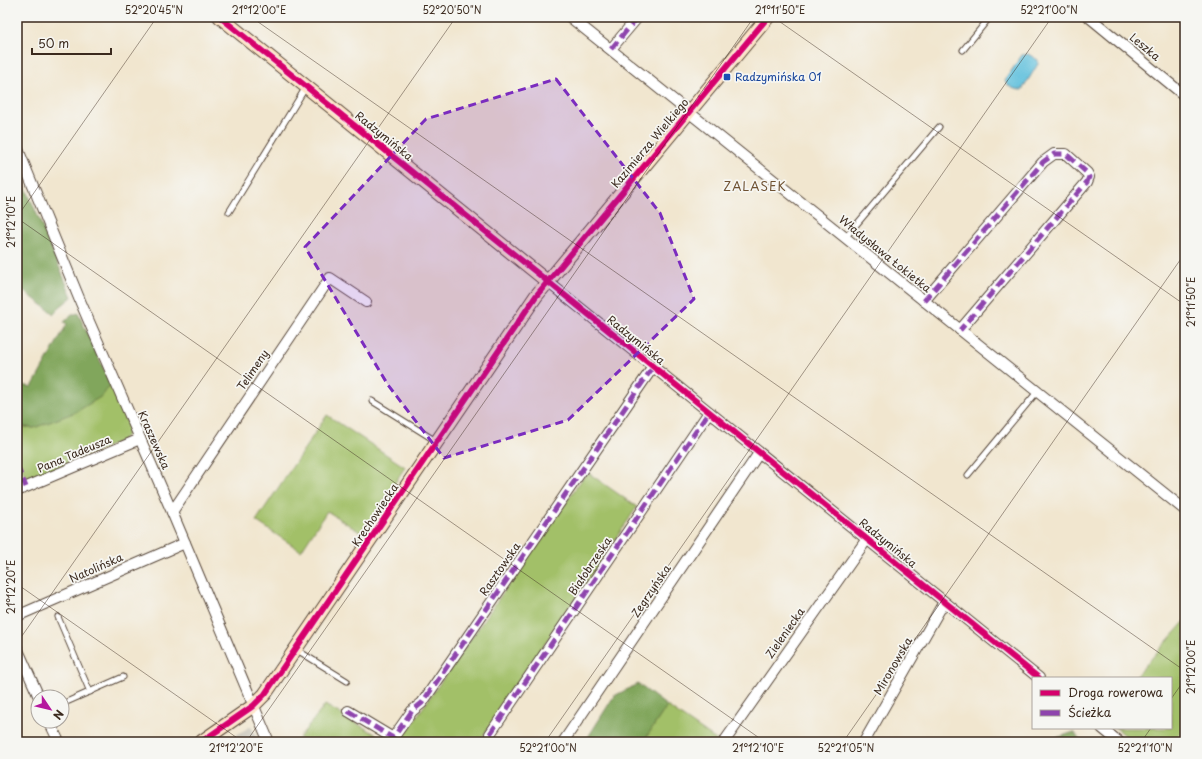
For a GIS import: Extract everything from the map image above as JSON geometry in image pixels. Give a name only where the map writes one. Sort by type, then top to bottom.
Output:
[{"type":"street","name":"Radzymińska","points":[[220,17],[1038,677]]},
{"type":"street","name":"Władysława Łokietka","points":[[570,17],[1185,510]]},
{"type":"street","points":[[611,49],[638,17]]},
{"type":"street","name":"Kazimierza Wielkiego","points":[[548,282],[768,17]]},
{"type":"street","name":"Leszka","points":[[1089,17],[1185,96]]},
{"type":"street","name":"Kraszewska","points":[[17,147],[81,303],[172,512],[269,742]]},
{"type":"street","points":[[924,301],[1043,162],[1054,154],[1066,154],[1088,173],[1089,178],[1087,182],[960,330]]},
{"type":"street","name":"Telimeny","points":[[172,512],[330,278],[366,302]]},
{"type":"street","name":"Krechowiecka","points":[[201,742],[253,706],[269,688],[437,441],[548,282]]},
{"type":"street","name":"Rasztowska","points":[[348,711],[394,738],[412,711],[422,703],[653,367]]},
{"type":"street","name":"Białobrzeska","points":[[490,734],[710,412]]},
{"type":"street","name":"Pana Tadeusza","points":[[17,491],[140,439]]},
{"type":"street","name":"Zegrzyńska","points":[[563,742],[759,453]]},
{"type":"street","name":"Zieleniecka","points":[[724,742],[867,539]]},
{"type":"street","name":"Natolińska","points":[[17,616],[185,543]]},
{"type":"street","name":"Mironowska","points":[[864,742],[944,602]]},
{"type":"street","points":[[17,648],[35,689]]},
{"type":"street","points":[[53,729],[59,742]]},
{"type":"street","points":[[1103,729],[1119,742]]},
{"type":"lane","points":[[963,50],[990,17]]},
{"type":"lane","points":[[229,212],[306,87]]},
{"type":"lane","points":[[845,238],[940,127]]},
{"type":"lane","points":[[968,475],[1037,392]]},
{"type":"lane","points":[[372,401],[437,441]]},
{"type":"lane","points":[[58,617],[90,692]]},
{"type":"lane","points":[[296,650],[347,681]]},
{"type":"lane","points":[[70,701],[123,677]]},
{"type":"highlighted area","points":[[556,79],[660,213],[694,299],[568,420],[444,458],[388,385],[305,247],[426,119]]},
{"type":"shaded area","points":[[251,726],[259,742],[225,742]]},
{"type":"green space","points":[[17,167],[72,297],[54,314],[21,289],[17,295]]},
{"type":"green space","points":[[78,313],[111,384],[102,396],[76,412],[34,428],[17,426],[17,384],[32,387],[67,324],[64,322],[72,315]]},
{"type":"green space","points":[[111,384],[129,427],[127,435],[121,441],[27,481],[17,457],[17,426],[34,428],[102,396]]},
{"type":"green space","points":[[327,415],[405,467],[363,534],[327,511],[301,551],[256,521]]},
{"type":"green space","points":[[587,472],[637,507],[479,742],[399,742]]},
{"type":"green space","points":[[1185,621],[1185,728],[1173,742],[1134,742],[1117,729],[1172,729],[1172,677],[1135,677]]},
{"type":"green space","points":[[638,684],[667,706],[643,742],[585,742],[614,696]]},
{"type":"green space","points":[[325,705],[389,742],[306,742],[299,738]]},
{"type":"green space","points":[[667,706],[719,742],[643,742]]},
{"type":"green space","points":[[1074,732],[1082,742],[1048,742],[1050,740]]},
{"type":"water","points":[[1028,54],[1038,60],[1038,64],[1022,90],[1012,88],[1005,80],[1022,55]]},
{"type":"marked path","points":[[611,49],[638,17]]},
{"type":"marked path","points":[[924,301],[1043,162],[1054,154],[1066,154],[1087,173],[1089,177],[1087,182],[960,330]]},
{"type":"marked path","points":[[348,711],[393,738],[412,711],[422,703],[653,367]]},
{"type":"marked path","points":[[490,734],[709,412]]},
{"type":"marked path","points":[[17,466],[26,487]]},
{"type":"marked path","points":[[1181,742],[1185,737]]},
{"type":"cycle path","points":[[220,17],[1038,677]]},
{"type":"cycle path","points":[[201,742],[253,706],[265,694],[536,296],[768,17]]},
{"type":"place","name":"Radzymińska 01","points":[[727,77]]},
{"type":"district","name":"ZALASEK","points":[[755,187]]}]
